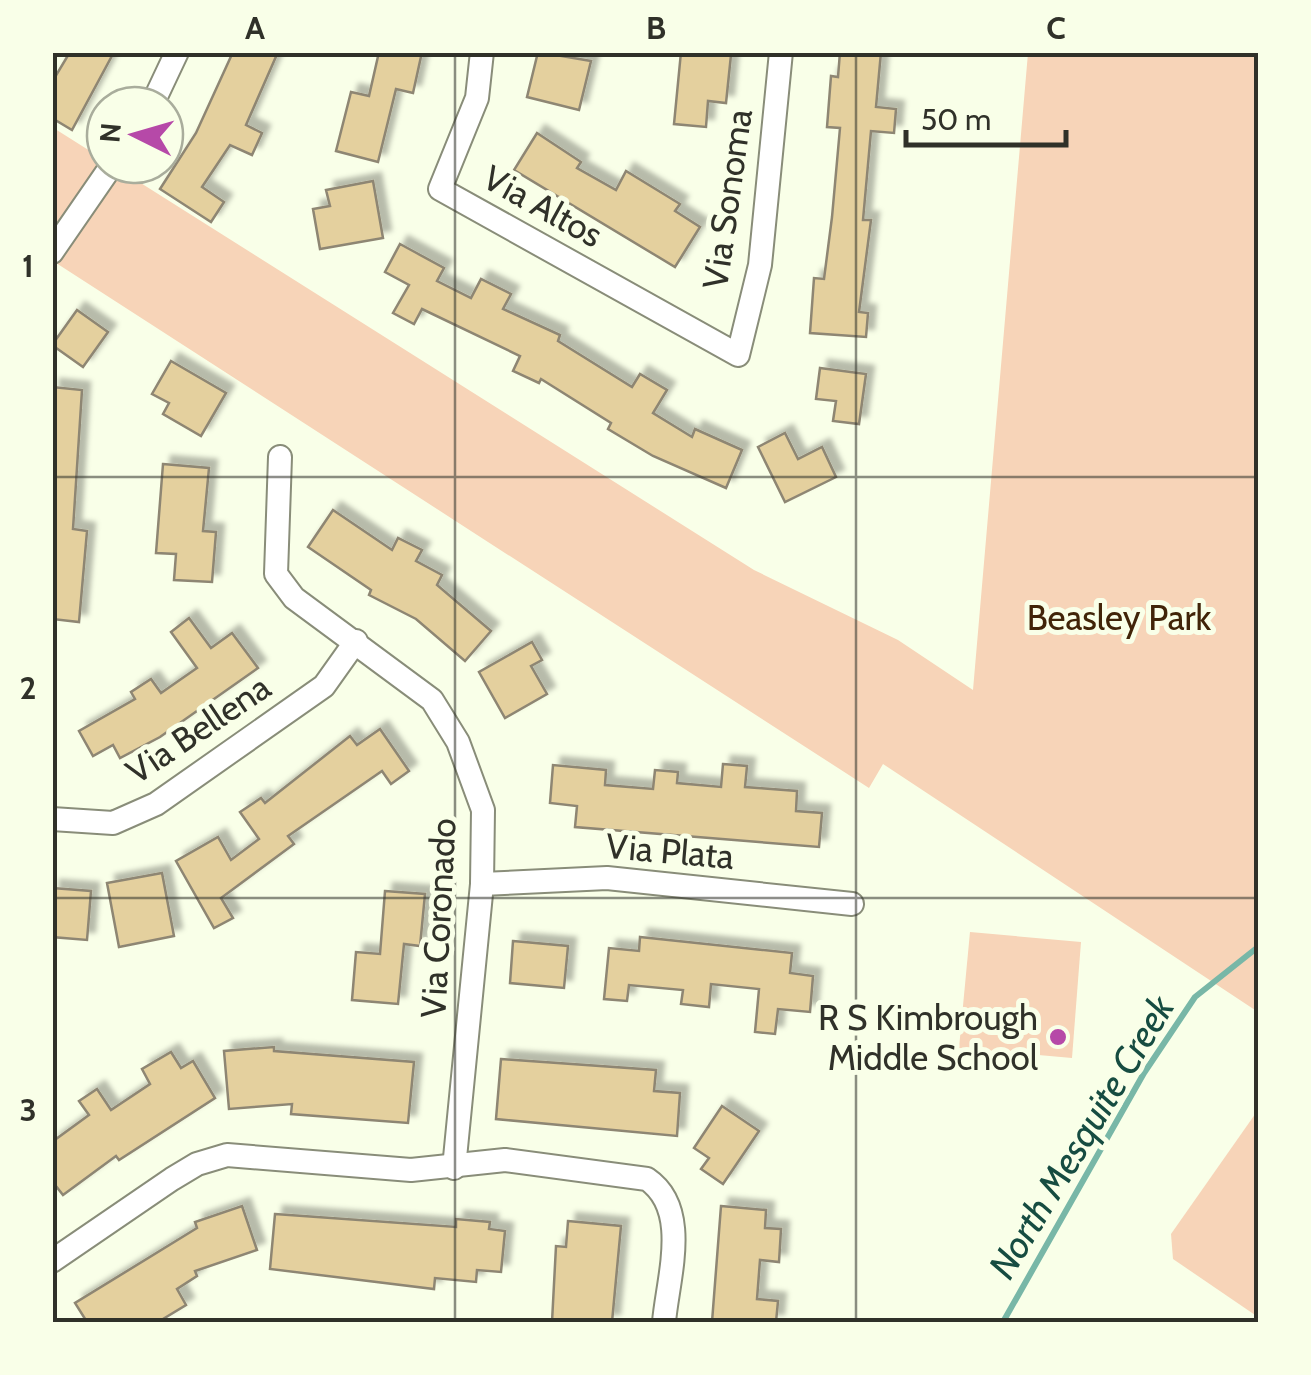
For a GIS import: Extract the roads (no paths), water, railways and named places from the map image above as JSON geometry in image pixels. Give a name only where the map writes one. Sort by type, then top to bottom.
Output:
[{"type":"street","points":[[161,85],[177,52]]},
{"type":"street","name":"Via Altos","points":[[482,52],[477,98],[440,189],[738,355]]},
{"type":"street","name":"Via Sonoma","points":[[738,355],[760,266],[781,52]]},
{"type":"street","points":[[52,252],[98,185]]},
{"type":"street","name":"Via Coronado","points":[[280,458],[276,574],[294,598],[432,700],[458,742],[483,810],[482,884],[454,1168]]},
{"type":"street","name":"Via Bellena","points":[[52,819],[113,823],[156,804],[324,686],[356,641]]},
{"type":"street","name":"Via Plata","points":[[482,884],[607,878],[852,904]]},
{"type":"street","points":[[52,1261],[172,1179],[197,1164],[227,1155],[411,1170],[505,1160],[647,1179],[663,1190],[674,1218],[664,1322]]},
{"type":"waterway","name":"North Mesquite Creek","points":[[1003,1322],[1144,1073],[1195,997],[1258,947]]},
{"type":"place","name":"R S Kimbrough Middle School","points":[[1058,1037]]},
{"type":"park label","name":"Beasley Park","points":[[1119,617]]}]
